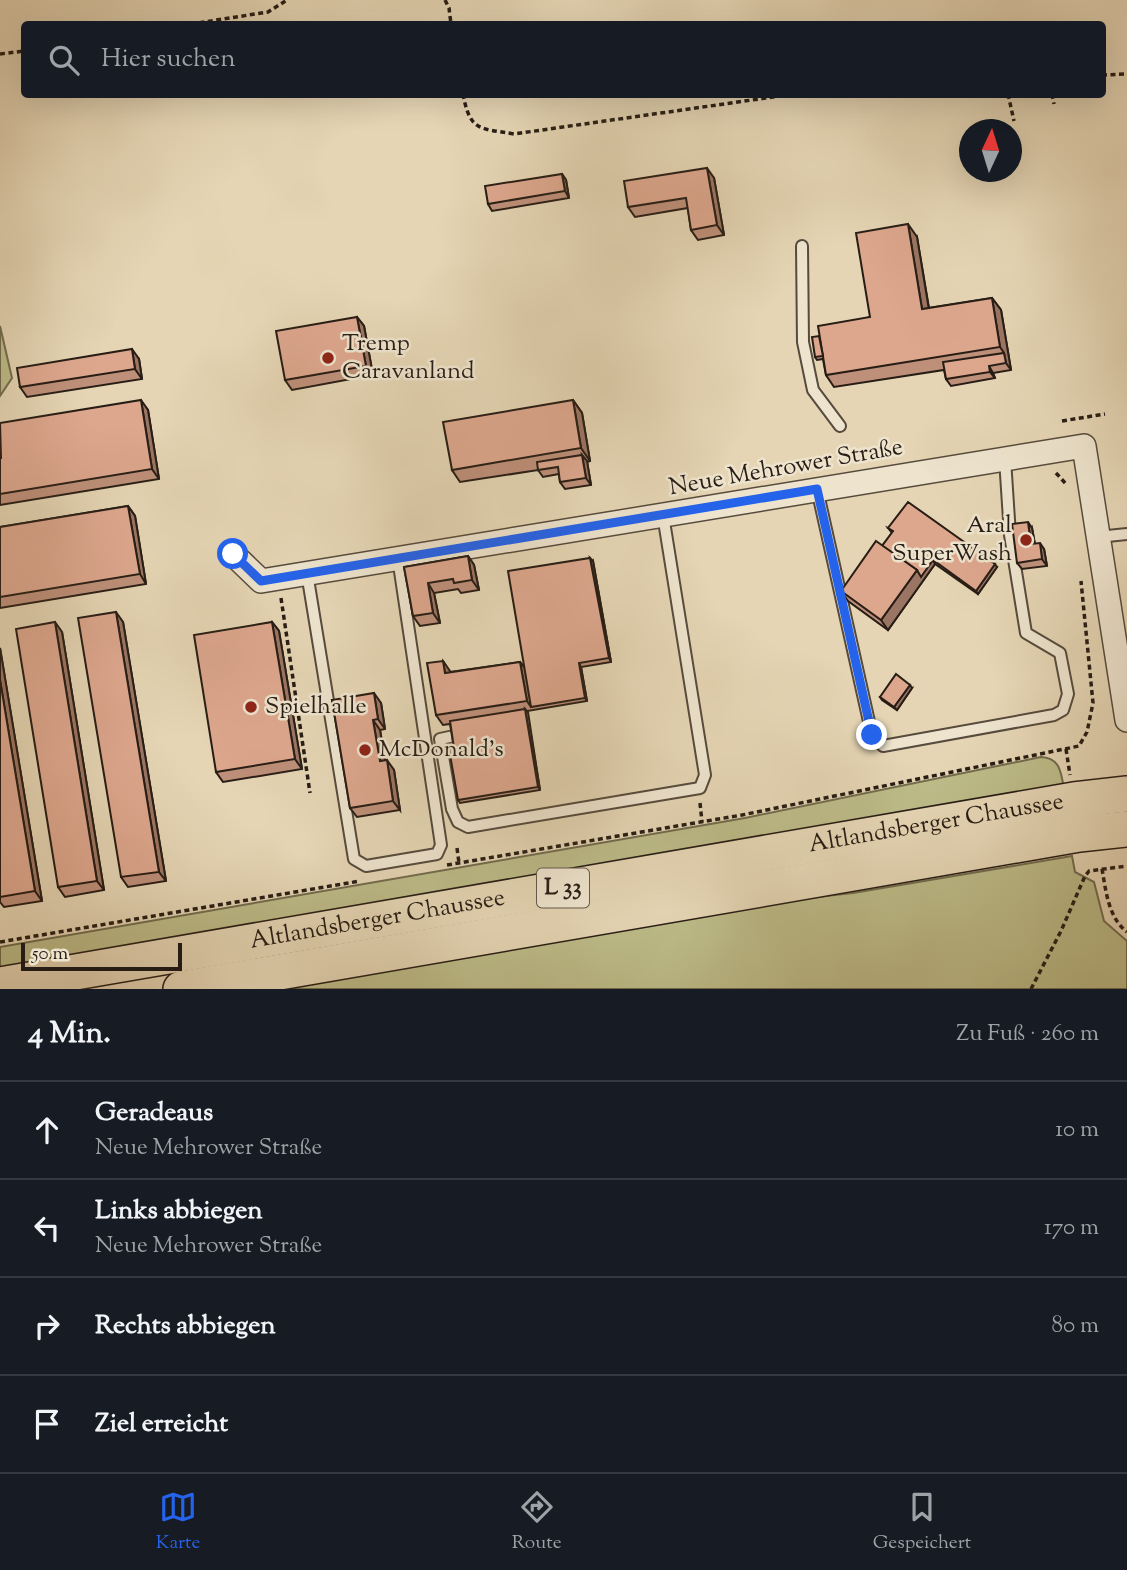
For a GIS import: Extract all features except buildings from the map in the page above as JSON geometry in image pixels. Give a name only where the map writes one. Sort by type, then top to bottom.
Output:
[{"type":"main road","name":"Altlandsberger Chaussee","points":[[0,985],[1060,803],[1127,794]]},
{"type":"main road","name":"Altlandsberger Chaussee","points":[[181,989],[1079,834],[1127,829]]},
{"type":"street","name":"Neue Mehrower Straße","points":[[233,554],[261,581],[1084,446],[1127,720]]},
{"type":"lane","points":[[802,246],[803,342],[813,390],[840,426]]},
{"type":"lane","points":[[817,489],[872,735],[883,746],[1054,715],[1063,710],[1068,694],[1060,653],[1026,633],[1010,535],[1005,458]]},
{"type":"lane","points":[[454,736],[440,739],[452,809],[458,822],[468,827],[700,788],[705,775],[663,515]]},
{"type":"lane","points":[[1098,537],[1127,534]]},
{"type":"lane","points":[[307,573],[354,859],[366,866],[437,854],[442,845],[398,558]]},
{"type":"path","points":[[210,21],[268,12],[287,0]]},
{"type":"path","points":[[444,0],[449,8],[451,21]]},
{"type":"path","points":[[0,54],[21,51]]},
{"type":"path","points":[[1106,75],[1127,74]]},
{"type":"path","points":[[464,98],[468,117],[479,128],[514,134],[766,98]]},
{"type":"path","points":[[1009,98],[1014,119]]},
{"type":"path","points":[[1053,98],[1054,104]]},
{"type":"path","points":[[1062,421],[1105,414]]},
{"type":"path","points":[[1034,453],[1059,475],[1073,492]]},
{"type":"path","points":[[446,866],[742,815],[1079,746],[1087,732],[1093,703],[1080,571]]},
{"type":"path","points":[[281,593],[310,793]]},
{"type":"path","points":[[1031,989],[1089,870],[1127,866]]},
{"type":"path","points":[[1102,869],[1113,916],[1118,925],[1127,932]]},
{"type":"path","points":[[0,942],[370,879]]},
{"type":"shaded area","points":[[0,326],[12,378],[0,396]]},
{"type":"shaded area","points":[[1041,757],[1056,763],[1064,789],[0,974],[0,947],[745,818]]},
{"type":"shaded area","points":[[1072,856],[1075,872],[1094,882],[1104,921],[1127,941],[1127,989],[271,989],[789,900],[853,893]]},
{"type":"place","name":"Tremp Caravanland","points":[[328,358]]},
{"type":"place","name":"Aral SuperWash","points":[[1026,540]]},
{"type":"place","name":"Spielhalle","points":[[251,707]]},
{"type":"place","name":"McDonald's","points":[[365,750]]},
{"type":"route","points":[[233,554],[261,581],[817,489],[872,735]]}]
